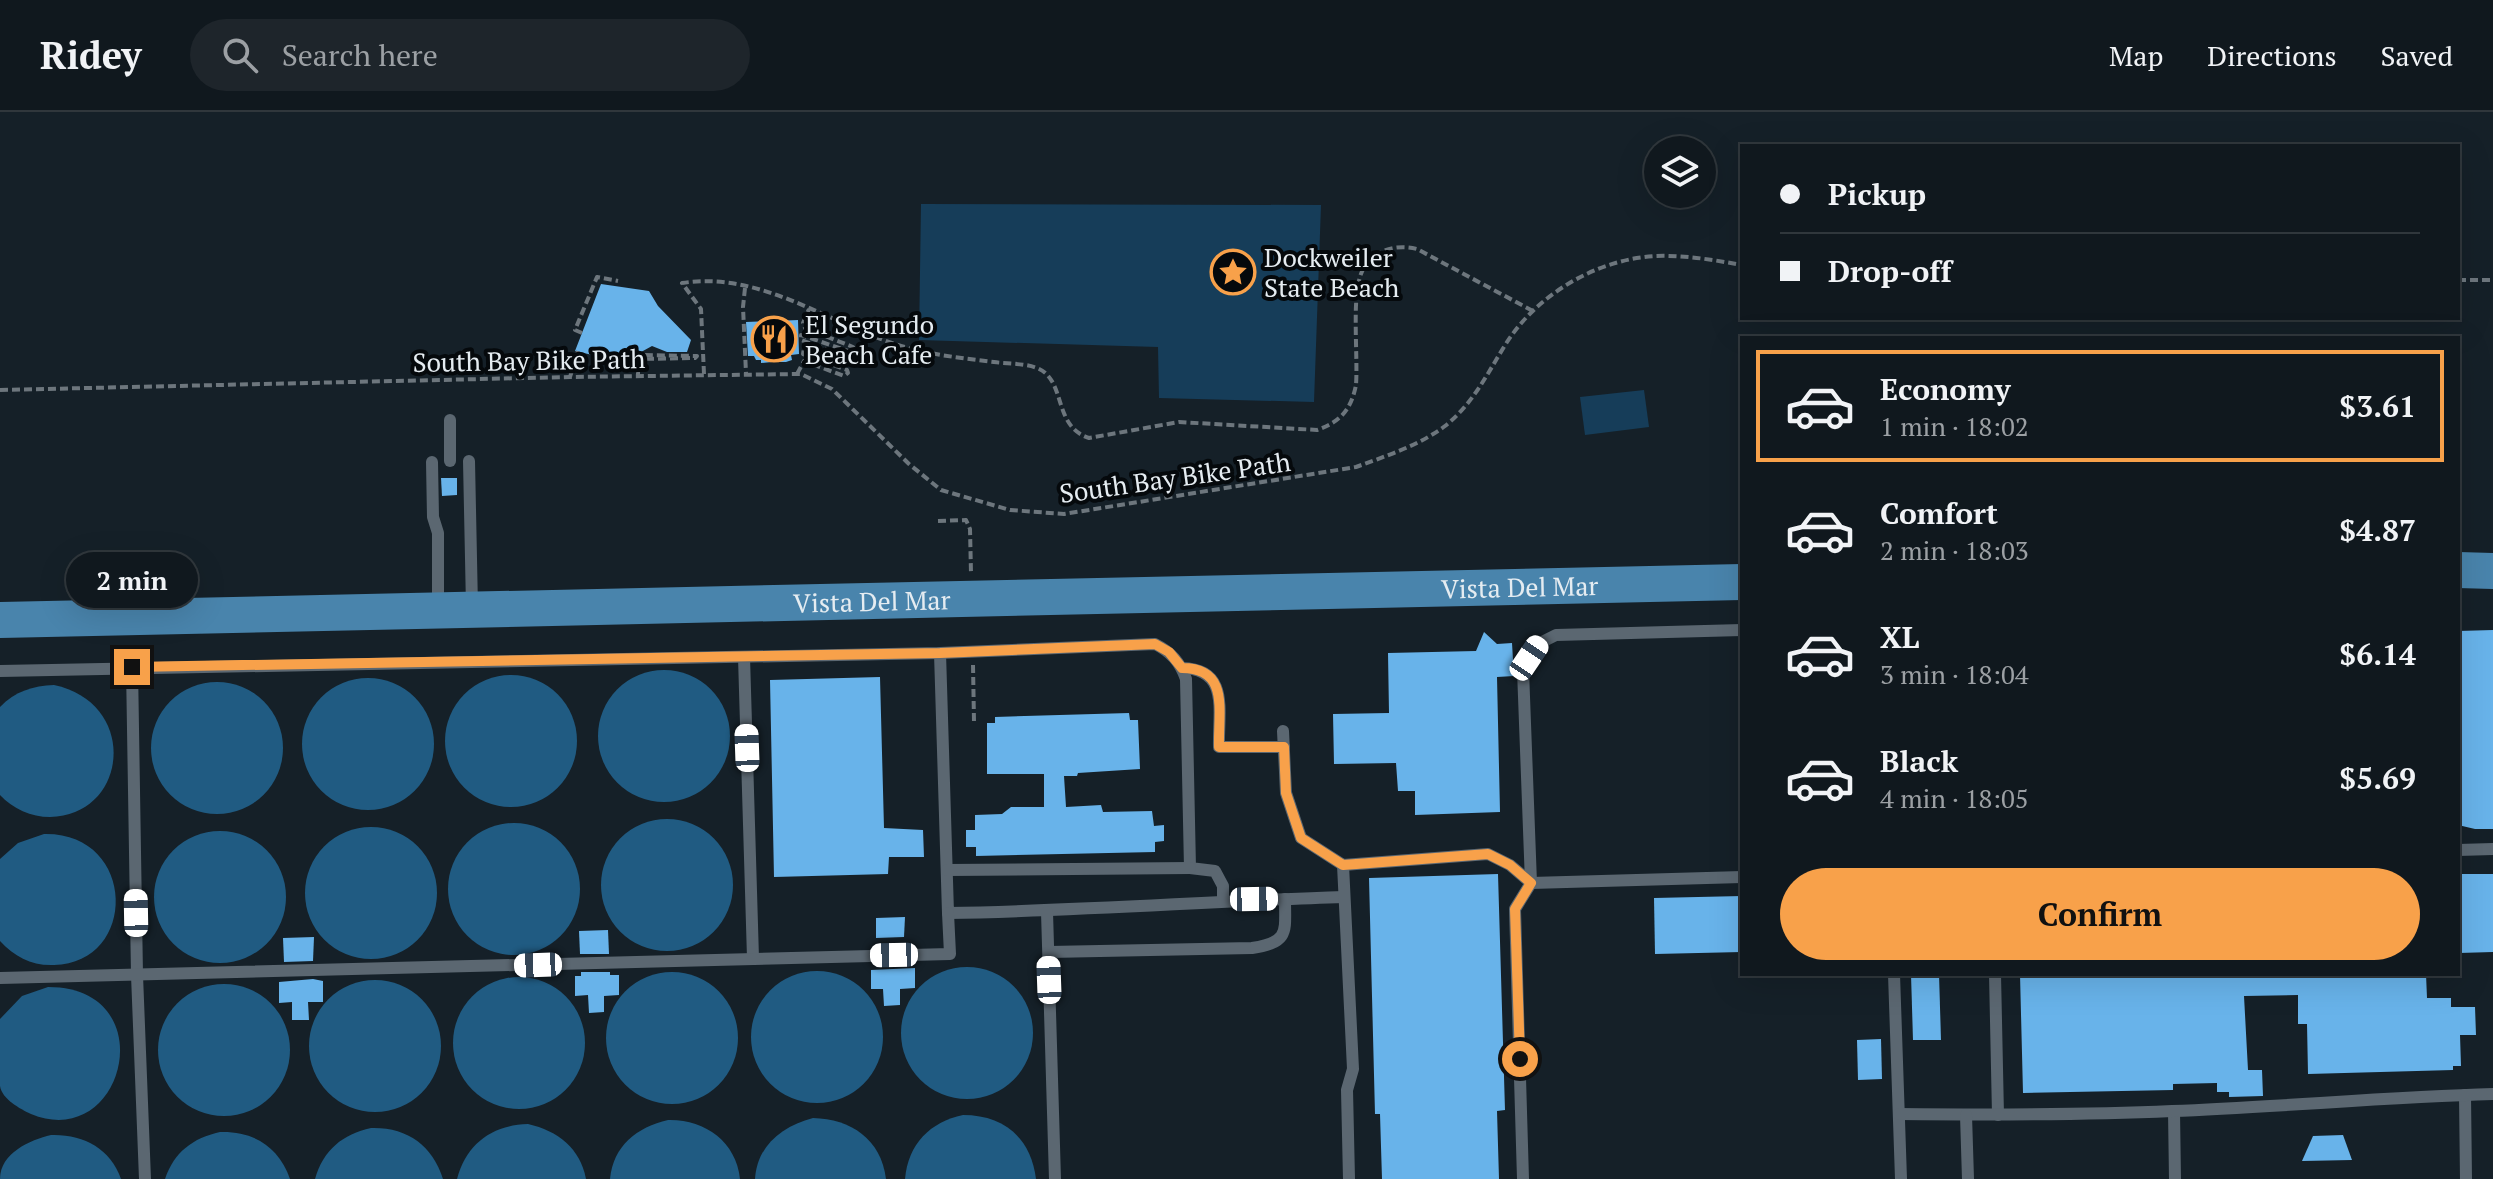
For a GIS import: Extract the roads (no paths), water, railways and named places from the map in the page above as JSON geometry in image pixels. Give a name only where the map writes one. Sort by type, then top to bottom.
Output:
[{"type":"main road","points":[[2460,570],[2493,571]]},
{"type":"main road","name":"Vista Del Mar","points":[[0,620],[1740,582]]},
{"type":"lane","points":[[450,420],[450,461]]},
{"type":"lane","points":[[455,610],[469,461]]},
{"type":"lane","points":[[432,462],[433,517],[455,610]]},
{"type":"lane","points":[[1523,1179],[1515,909],[1531,883],[1523,670],[1538,644],[1556,635],[1740,630]]},
{"type":"lane","points":[[0,671],[940,653],[1155,644],[1169,652],[1182,668],[1186,679],[1190,868]]},
{"type":"lane","points":[[0,978],[950,954],[940,653]]},
{"type":"lane","points":[[744,657],[753,958]]},
{"type":"lane","points":[[132,667],[137,975],[145,1179]]},
{"type":"lane","points":[[1182,668],[1199,668],[1210,675],[1217,687],[1219,747],[1284,747]]},
{"type":"lane","points":[[1283,731],[1286,793],[1301,838],[1343,865],[1488,854],[1510,865],[1531,883],[1740,877]]},
{"type":"lane","points":[[2460,850],[2493,849]]},
{"type":"lane","points":[[1343,865],[1353,1069],[1347,1090],[1349,1179]]},
{"type":"lane","points":[[947,870],[1190,868],[1215,871],[1223,886],[1223,900]]},
{"type":"lane","points":[[948,913],[1047,912],[1223,900],[1344,897]]},
{"type":"lane","points":[[1049,952],[1270,946],[1279,941],[1285,930],[1285,899]]},
{"type":"lane","points":[[1047,912],[1055,1179]]},
{"type":"lane","points":[[1894,976],[1901,1179]]},
{"type":"lane","points":[[1995,976],[1998,1115]]},
{"type":"lane","points":[[1899,1114],[2174,1111],[2386,1097],[2493,1094]]},
{"type":"lane","points":[[2465,1095],[2466,1179]]},
{"type":"lane","points":[[2174,1111],[2175,1179]]},
{"type":"lane","points":[[1966,1115],[1968,1179]]},
{"type":"place","name":"Dockweiler State Beach","points":[[1233,272]]},
{"type":"place","name":"El Segundo Beach Cafe","points":[[774,339]]}]
